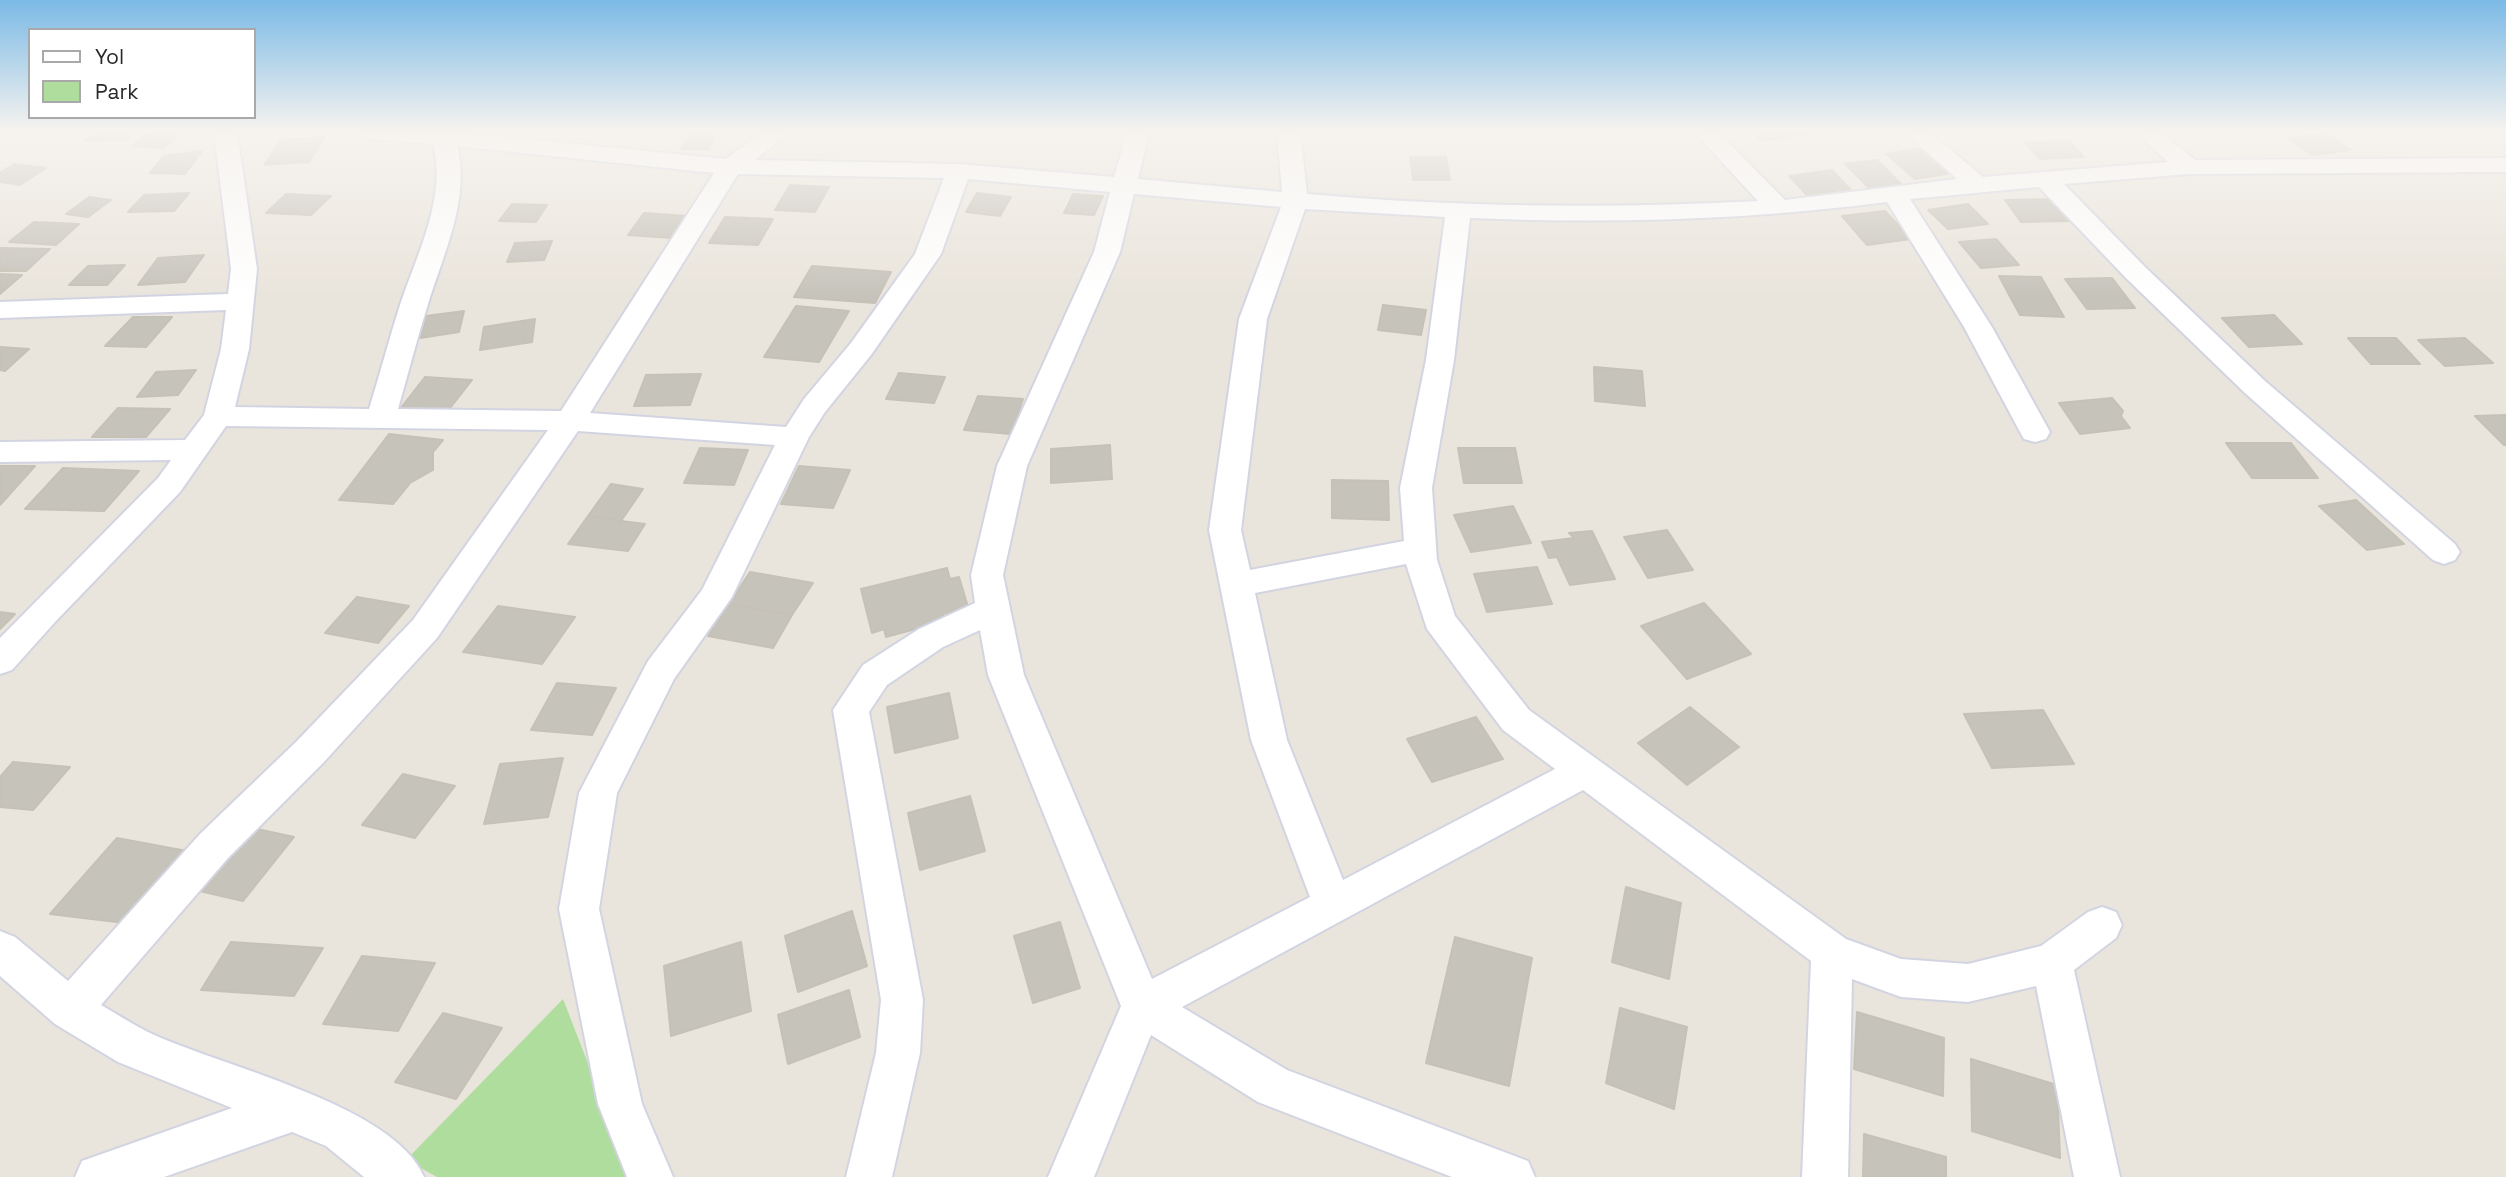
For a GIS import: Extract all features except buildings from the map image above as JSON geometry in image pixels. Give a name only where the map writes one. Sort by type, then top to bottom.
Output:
[{"type":"street","points":[[0,661],[43,613],[169,485],[218,416],[235,349],[244,269],[233,187]]},
{"type":"street","points":[[381,418],[414,305],[442,223],[447,187]]},
{"type":"street","points":[[70,1010],[214,846],[310,752],[425,629],[570,421],[718,187]]},
{"type":"street","points":[[650,1177],[620,1104],[579,909],[598,793],[660,671],[715,597],[794,437],[814,406],[861,349],[928,254],[953,187]]},
{"type":"street","points":[[1513,1177],[1274,1087],[1142,1006],[1006,675],[987,575],[1012,466],[1107,252],[1123,187],[1295,201],[1522,213],[1682,212],[1777,207],[1953,187]]},
{"type":"street","points":[[1294,187],[1295,201],[1253,319],[1225,530],[1269,740],[1333,905]]},
{"type":"street","points":[[1757,187],[1777,207]]},
{"type":"street","points":[[2053,187],[2136,273],[2255,387],[2444,552]]},
{"type":"street","points":[[1894,194],[1978,327],[2035,432]]},
{"type":"street","points":[[1458,211],[1440,360],[1416,488],[1420,560],[1439,620],[1516,720],[1832,953],[1900,978],[1968,983],[2052,962],[2102,925]]},
{"type":"street","points":[[0,310],[241,301]]},
{"type":"street","points":[[218,416],[570,421],[794,437]]},
{"type":"street","points":[[0,452],[194,450]]},
{"type":"street","points":[[1237,584],[1420,550]]},
{"type":"street","points":[[869,1177],[898,1053],[902,1000],[851,710],[875,675],[931,638],[993,609]]},
{"type":"street","points":[[1071,1177],[1142,1006],[1584,772]]},
{"type":"street","points":[[0,950],[70,1010],[133,1047],[295,1109],[342,1130],[401,1177]]},
{"type":"street","points":[[1825,1177],[1832,953]]},
{"type":"street","points":[[2052,962],[2097,1177]]},
{"type":"street","points":[[98,1177],[295,1109]]},
{"type":"green space","points":[[563,999],[632,1177],[437,1177],[406,1160]]}]
